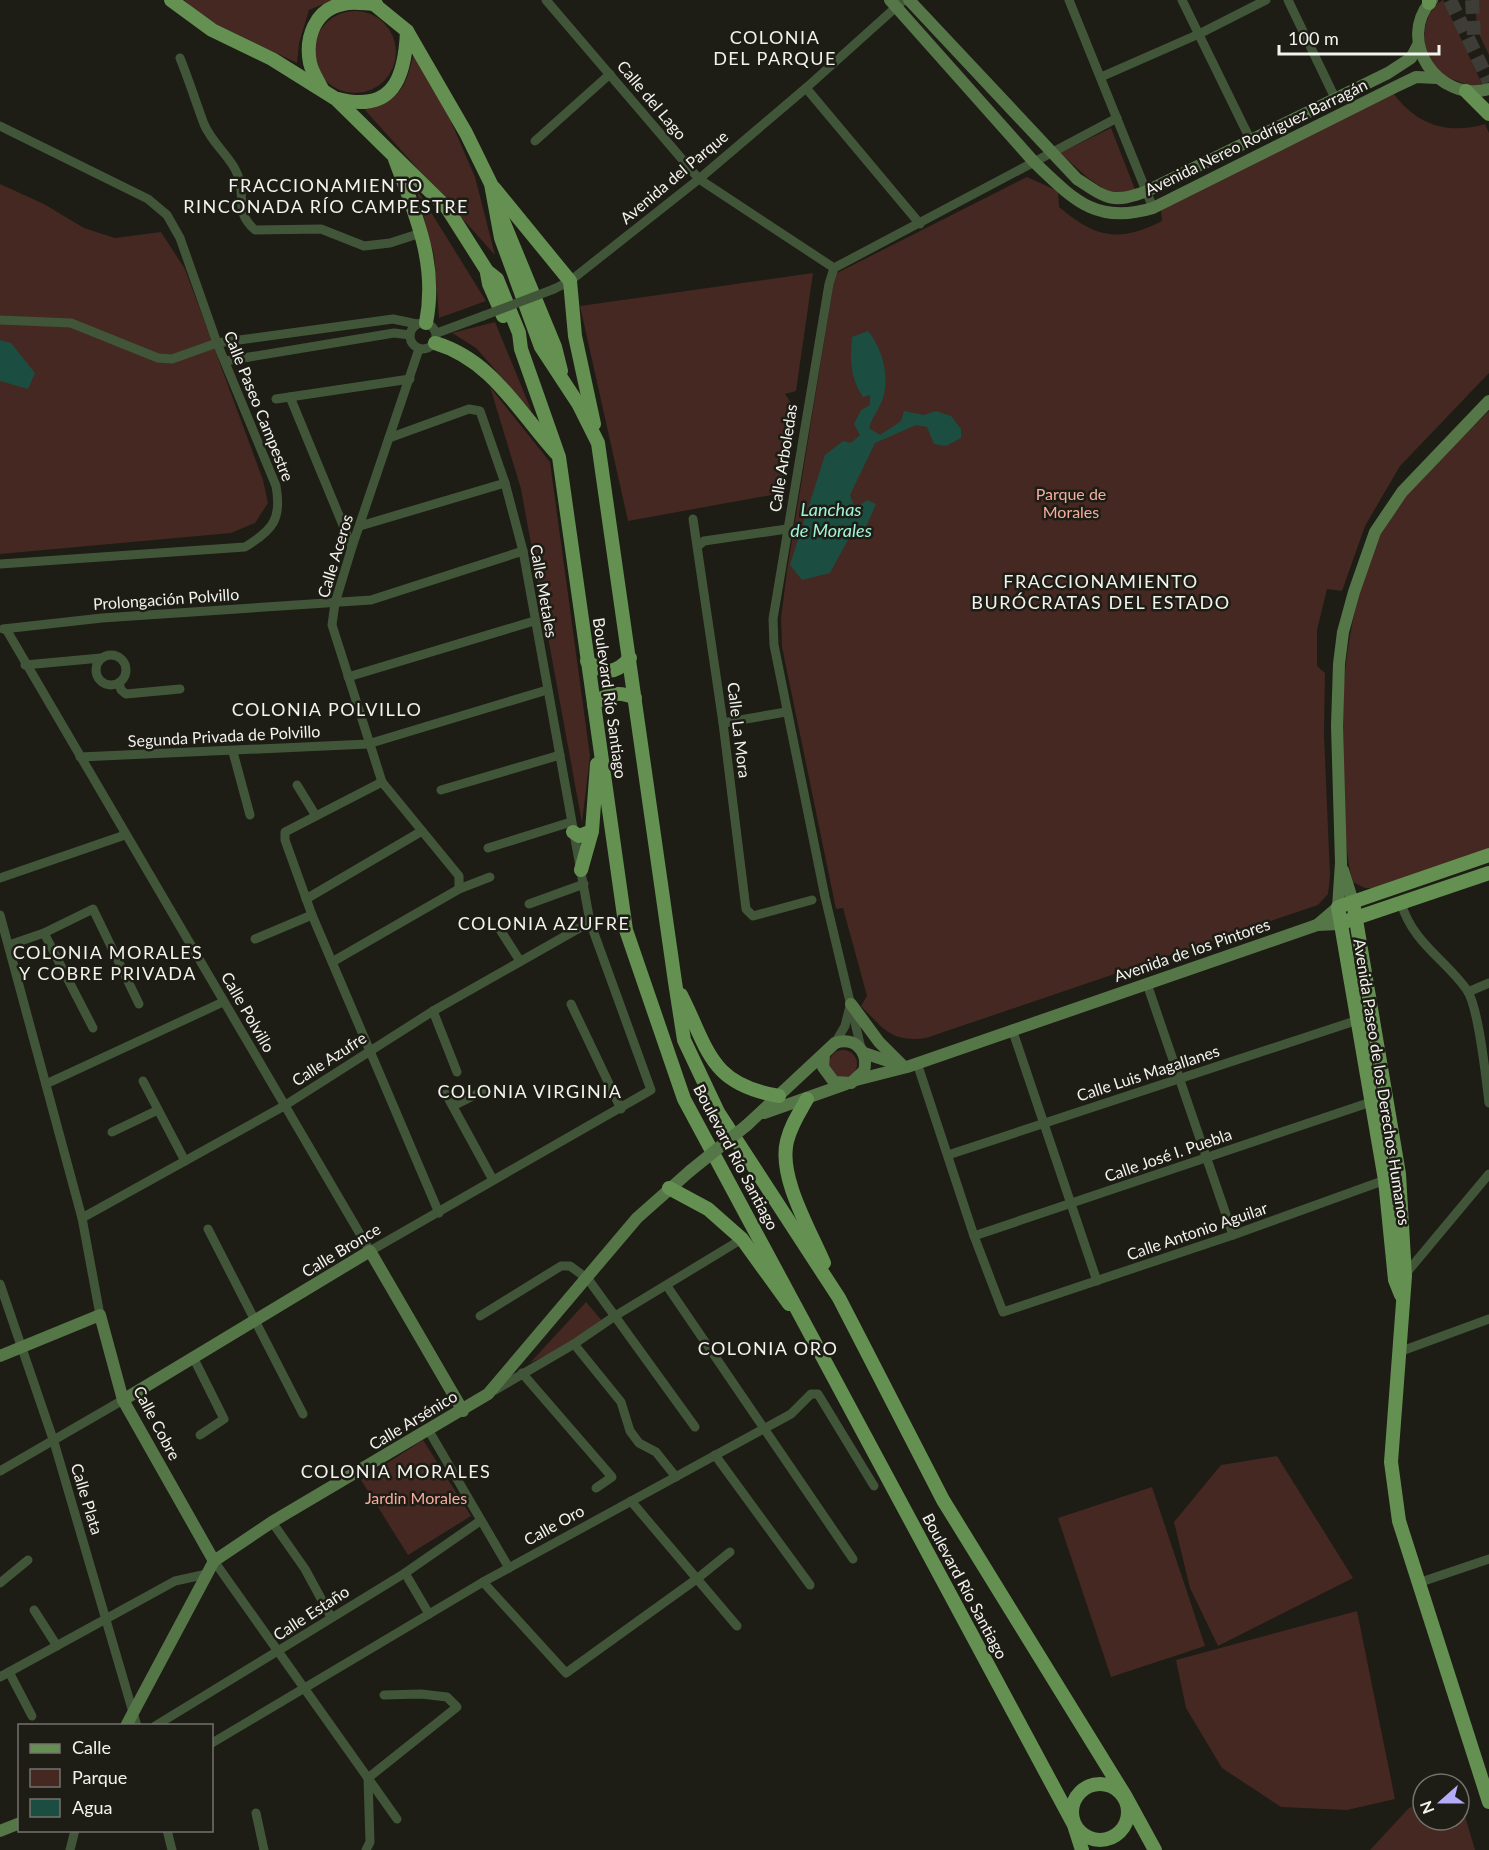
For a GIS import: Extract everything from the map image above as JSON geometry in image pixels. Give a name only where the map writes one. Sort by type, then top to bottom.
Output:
[{"type":"main road","name":"Boulevard Río Santiago","points":[[171,0],[212,30],[272,59],[336,99],[447,208],[487,271],[497,279],[519,333],[521,349],[559,457],[570,518],[587,661],[626,930],[656,1023],[684,1099],[1074,1825],[1082,1850]]},
{"type":"main road","name":"Avenida Nereo Rodríguez Barragán","points":[[909,0],[1050,153],[1077,179],[1102,196],[1124,200],[1389,74],[1411,58],[1418,45]]},
{"type":"main road","points":[[1430,1],[1421,18],[1418,45],[1426,66],[1437,78],[1450,86],[1466,91],[1489,89]]},
{"type":"main road","name":"Boulevard Río Santiago","points":[[373,2],[407,31],[466,133],[491,184],[496,206],[510,233],[545,320],[563,379],[598,444],[684,1040],[699,1076],[718,1112],[839,1298],[949,1510],[1126,1797],[1155,1850]]},
{"type":"main road","points":[[322,89],[310,65],[309,36],[315,21],[325,12],[342,4],[373,2]]},
{"type":"main road","name":"Avenida Nereo Rodríguez Barragán","points":[[897,2],[1034,162],[1059,186],[1098,212],[1128,216],[1153,208],[1406,82],[1426,76],[1437,78]]},
{"type":"main road","points":[[336,99],[359,104],[375,99],[395,87],[404,66],[407,31]]},
{"type":"main road","points":[[1466,91],[1489,114]]},
{"type":"main road","points":[[393,154],[421,232],[426,253],[431,296],[421,323]]},
{"type":"main road","points":[[491,184],[570,281],[574,336],[598,444]]},
{"type":"main road","points":[[436,338],[483,368],[559,457]]},
{"type":"main road","points":[[1338,907],[1341,863],[1336,726],[1342,632],[1375,532],[1402,492],[1489,401]]},
{"type":"main road","points":[[587,661],[600,671],[611,672],[622,667],[630,658]]},
{"type":"main road","points":[[594,705],[601,697],[614,694],[625,693],[635,698]]},
{"type":"main road","points":[[583,877],[592,831],[598,738]]},
{"type":"main road","points":[[572,827],[579,836],[592,831]]},
{"type":"main road","points":[[1317,925],[1338,907],[1489,855]]},
{"type":"main road","points":[[1341,863],[1353,902]]},
{"type":"main road","name":"Avenida de los Pintores","points":[[851,1082],[909,1065],[1317,925],[1339,924],[1489,873]]},
{"type":"main road","name":"Avenida Paseo de los Derechos Humanos","points":[[1353,902],[1399,1174],[1400,1278]]},
{"type":"main road","name":"Avenida Paseo de los Derechos Humanos","points":[[1338,907],[1339,924],[1385,1180],[1402,1297],[1391,1462],[1399,1521],[1489,1802]]},
{"type":"main road","points":[[675,982],[708,1051],[721,1072],[742,1086],[779,1096]]},
{"type":"main road","points":[[851,1004],[879,1042],[909,1065]]},
{"type":"main road","points":[[862,1051],[864,1071],[851,1082],[834,1082],[825,1073],[824,1055],[835,1043],[851,1042],[862,1051],[909,1065]]},
{"type":"main road","name":"Calle Arsénico","points":[[126,1724],[214,1561],[272,1522],[463,1411],[488,1394],[588,1279],[637,1218],[669,1188],[760,1114],[824,1055]]},
{"type":"main road","name":"Calle Arsénico","points":[[760,1114],[851,1082]]},
{"type":"main road","points":[[807,1099],[793,1123],[786,1143],[786,1164],[801,1211],[839,1298]]},
{"type":"main road","points":[[669,1188],[708,1209],[742,1239],[775,1287],[807,1325]]},
{"type":"main road","name":"Calle Bronce","points":[[123,1400],[370,1251]]},
{"type":"main road","name":"Calle Polvillo","points":[[370,1251],[463,1411]]},
{"type":"main road","points":[[0,1356],[99,1315]]},
{"type":"main road","name":"Calle Cobre","points":[[99,1315],[123,1400],[214,1561]]},
{"type":"main road","points":[[1105,1783],[1126,1797],[1129,1814],[1125,1827],[1112,1838],[1095,1840],[1084,1836],[1074,1825],[1071,1805],[1083,1790],[1105,1783]]},
{"type":"main road","points":[[0,1832],[18,1825]]},
{"type":"street","name":"Calle del Lago","points":[[546,0],[699,179],[834,268]]},
{"type":"street","points":[[1069,0],[1153,208]]},
{"type":"street","points":[[1182,0],[1251,141]]},
{"type":"street","points":[[1101,77],[1199,34],[1266,0]]},
{"type":"street","points":[[1288,0],[1336,100]]},
{"type":"street","name":"Avenida del Parque","points":[[436,338],[483,316],[570,281],[699,179],[806,88],[897,2]]},
{"type":"street","points":[[180,58],[204,124],[217,148],[231,162],[241,184],[240,204],[248,224],[255,230],[321,229],[364,246],[390,243],[421,232]]},
{"type":"street","points":[[535,141],[610,74]]},
{"type":"street","points":[[806,88],[920,224]]},
{"type":"street","points":[[834,268],[1117,118]]},
{"type":"street","name":"Calle Paseo Campestre","points":[[0,126],[148,200],[167,215],[180,238],[217,343],[276,486],[279,505],[274,524],[261,537],[245,547],[0,564]]},
{"type":"street","name":"Calle Arboledas","points":[[834,268],[815,360],[773,620],[774,645],[786,712],[862,1051]]},
{"type":"street","points":[[0,320],[71,322],[158,358],[172,359],[217,343],[393,319],[421,323],[436,338],[428,349],[419,349],[412,344],[410,335]]},
{"type":"street","points":[[410,335],[421,323]]},
{"type":"street","points":[[300,332],[303,348]]},
{"type":"street","points":[[225,361],[394,333],[410,335]]},
{"type":"street","name":"Calle Aceros","points":[[419,349],[352,547],[335,603],[332,625],[368,744],[382,782],[459,876],[459,889]]},
{"type":"street","points":[[276,399],[410,379]]},
{"type":"street","points":[[290,397],[352,547]]},
{"type":"street","name":"Calle Metales","points":[[389,438],[469,410],[480,411],[505,483],[523,551],[590,922],[651,1086],[650,1093]]},
{"type":"street","points":[[360,526],[505,483]]},
{"type":"street","name":"Calle La Mora","points":[[693,519],[723,723],[746,909],[753,916],[812,900]]},
{"type":"street","points":[[698,546],[704,541],[787,529]]},
{"type":"street","name":"Prolongación Polvillo","points":[[3,629],[102,618],[371,600],[523,551]]},
{"type":"street","points":[[348,677],[534,621]]},
{"type":"street","name":"Calle Polvillo","points":[[3,629],[370,1251]]},
{"type":"street","points":[[25,664],[116,655],[124,662],[126,672],[119,683],[109,685],[98,677],[96,667],[101,658]]},
{"type":"street","points":[[119,683],[121,690],[126,694],[180,689]]},
{"type":"street","points":[[368,744],[548,690]]},
{"type":"street","points":[[723,723],[786,712]]},
{"type":"street","name":"Segunda Privada de Polvillo","points":[[80,757],[232,752],[368,744]]},
{"type":"street","points":[[232,752],[250,815]]},
{"type":"street","points":[[441,790],[560,755]]},
{"type":"street","points":[[382,782],[285,832],[285,840],[312,915],[439,1213]]},
{"type":"street","points":[[297,785],[316,816]]},
{"type":"street","points":[[488,848],[572,827]]},
{"type":"street","points":[[306,898],[422,831]]},
{"type":"street","points":[[0,878],[125,835]]},
{"type":"street","points":[[332,962],[459,889],[490,877]]},
{"type":"street","points":[[529,904],[583,877]]},
{"type":"street","points":[[1401,903],[1414,933],[1468,992],[1485,1038],[1489,1103]]},
{"type":"street","points":[[9,945],[44,933],[93,909],[139,1004]]},
{"type":"street","name":"Calle Cobre","points":[[0,915],[82,1218],[99,1315]]},
{"type":"street","points":[[255,939],[312,915]]},
{"type":"street","name":"Calle Azufre","points":[[82,1218],[284,1106],[368,1050],[590,922]]},
{"type":"street","points":[[499,928],[520,961]]},
{"type":"street","points":[[44,933],[93,1028]]},
{"type":"street","points":[[1468,992],[1489,983]]},
{"type":"street","points":[[1147,984],[1233,1235]]},
{"type":"street","points":[[46,1084],[223,1002]]},
{"type":"street","points":[[571,1004],[621,1109]]},
{"type":"street","points":[[835,1043],[845,1026],[851,1004]]},
{"type":"street","points":[[433,1011],[457,1072]]},
{"type":"street","name":"Calle Luis Magallanes","points":[[948,1155],[1358,1020]]},
{"type":"street","points":[[1012,1029],[1097,1281]]},
{"type":"street","points":[[909,1065],[948,1155],[974,1236]]},
{"type":"street","points":[[143,1081],[185,1161]]},
{"type":"street","points":[[453,1106],[485,1090]]},
{"type":"street","name":"Calle Bronce","points":[[370,1251],[650,1093]]},
{"type":"street","points":[[446,1094],[493,1180]]},
{"type":"street","name":"Calle José I. Puebla","points":[[974,1236],[1371,1102]]},
{"type":"street","points":[[112,1131],[158,1110]]},
{"type":"street","name":"Calle Antonio Aguilar","points":[[974,1236],[1003,1312],[1233,1235],[1399,1174]]},
{"type":"street","points":[[1400,1278],[1489,1174]]},
{"type":"street","points":[[208,1229],[303,1414]]},
{"type":"street","name":"Calle Arsénico","points":[[488,1394],[574,1344],[615,1316],[742,1239]]},
{"type":"street","points":[[480,1316],[561,1266],[570,1266],[588,1279],[695,1427]]},
{"type":"street","name":"Calle Plata","points":[[0,1284],[54,1442],[137,1724]]},
{"type":"street","points":[[667,1286],[853,1559]]},
{"type":"street","points":[[1400,1352],[1489,1319]]},
{"type":"street","points":[[574,1344],[621,1402],[630,1431],[639,1443],[657,1452],[676,1477]]},
{"type":"street","points":[[193,1357],[224,1419],[200,1435]]},
{"type":"street","points":[[522,1373],[612,1477],[596,1488]]},
{"type":"street","name":"Calle Oro","points":[[213,1742],[483,1582],[791,1414],[811,1394],[818,1394],[874,1486]]},
{"type":"street","name":"Calle Bronce","points":[[0,1472],[123,1400]]},
{"type":"street","points":[[429,1431],[509,1568]]},
{"type":"street","points":[[715,1455],[810,1585]]},
{"type":"street","points":[[631,1502],[737,1626]]},
{"type":"street","name":"Calle Estaño","points":[[157,1724],[277,1653],[331,1617],[405,1573],[480,1521]]},
{"type":"street","points":[[272,1522],[305,1569],[331,1617]]},
{"type":"street","points":[[483,1582],[566,1673],[698,1578],[730,1552]]},
{"type":"street","points":[[0,1583],[28,1560]]},
{"type":"street","points":[[1418,1583],[1489,1560]]},
{"type":"street","name":"Calle Cobre","points":[[214,1561],[303,1690],[397,1819]]},
{"type":"street","points":[[405,1573],[429,1614]]},
{"type":"street","points":[[32,1716],[4,1675],[175,1581],[207,1574]]},
{"type":"street","points":[[34,1610],[57,1646]]},
{"type":"street","points":[[366,1850],[370,1842],[368,1778],[457,1707],[447,1697],[421,1694],[384,1695]]},
{"type":"street","points":[[256,1813],[264,1850]]},
{"type":"street","points":[[70,1850],[74,1832]]},
{"type":"street","points":[[168,1832],[172,1850]]},
{"type":"green space","points":[[184,0],[333,0],[309,10],[299,43],[297,63],[205,19]]},
{"type":"green space","points":[[1443,0],[1482,84],[1468,85],[1442,75],[1434,68],[1429,58],[1424,36],[1426,25],[1435,6]]},
{"type":"green space","points":[[1475,0],[1489,0],[1489,55],[1477,30]]},
{"type":"green space","points":[[355,11],[371,14],[384,23],[393,36],[396,52],[393,68],[384,81],[371,90],[355,93],[339,90],[326,81],[317,68],[314,52],[317,36],[326,23],[339,14]]},
{"type":"green space","points":[[414,53],[447,112],[475,177],[495,255],[365,110],[395,96],[404,84]]},
{"type":"green space","name":"Parque de Morales","points":[[1393,93],[1412,113],[1434,125],[1458,128],[1485,124],[1489,133],[1489,373],[1400,466],[1365,526],[1342,591],[1327,589],[1317,630],[1317,666],[1325,673],[1324,734],[1330,876],[1328,894],[1318,905],[926,1038],[896,1036],[882,1027],[861,1006],[867,996],[843,908],[836,909],[782,647],[781,618],[787,571],[835,274],[1027,177],[1058,191],[1059,207],[1096,231],[1120,234],[1146,228],[1162,221],[1161,210]]},
{"type":"green space","points":[[1111,128],[1136,192],[1112,194],[1088,178],[1060,153]]},
{"type":"green space","points":[[0,184],[44,204],[84,228],[115,238],[161,232],[185,269],[263,480],[268,503],[255,523],[231,533],[0,554]]},
{"type":"green space","points":[[416,188],[486,301],[439,318],[434,255]]},
{"type":"green space","points":[[813,273],[796,391],[785,394],[795,409],[782,493],[628,521],[580,306]]},
{"type":"green space","points":[[495,322],[532,412],[476,348],[452,333]]},
{"type":"green space","points":[[490,387],[550,462],[590,756],[582,823],[521,489]]},
{"type":"green space","points":[[1489,411],[1489,852],[1380,888],[1365,888],[1353,882],[1351,873],[1342,780],[1343,691],[1350,633],[1357,604],[1377,540],[1397,506],[1422,477]]},
{"type":"green space","points":[[843,1050],[853,1054],[857,1064],[853,1074],[843,1078],[833,1074],[829,1064],[833,1054]]},
{"type":"green space","points":[[586,1302],[603,1322],[572,1343],[530,1363]]},
{"type":"green space","name":"Jardin Morales","points":[[423,1440],[471,1516],[408,1555],[361,1480]]},
{"type":"green space","points":[[1277,1456],[1353,1578],[1218,1646],[1190,1588],[1174,1522],[1221,1465]]},
{"type":"green space","points":[[1152,1487],[1205,1646],[1111,1677],[1058,1518]]},
{"type":"green space","points":[[1357,1611],[1395,1799],[1347,1810],[1281,1807],[1222,1768],[1186,1708],[1176,1660]]},
{"type":"green space","points":[[1411,1807],[1411,1832],[1470,1832],[1475,1850],[1370,1850]]},
{"type":"water","name":"Lanchas de Morales","points":[[868,331],[881,354],[886,381],[883,398],[869,428],[880,435],[901,421],[904,411],[924,415],[936,411],[951,416],[961,429],[961,438],[946,446],[934,444],[927,427],[916,425],[875,443],[850,495],[855,509],[867,500],[876,504],[866,527],[856,525],[830,573],[802,580],[790,565],[825,455],[843,441],[851,443],[860,435],[854,424],[861,410],[870,405],[870,395],[863,397],[856,383],[851,361],[852,337]]},
{"type":"water","points":[[0,340],[11,343],[35,373],[28,389],[0,381]]},
{"type":"tunnel","points":[[1450,0],[1489,82]]},
{"type":"tunnel","points":[[1472,0],[1474,37]]},
{"type":"district","name":"COLONIA DEL PARQUE","points":[[775,48]]},
{"type":"district","name":"FRACCIONAMIENTO RINCONADA RÍO CAMPESTRE","points":[[326,196]]},
{"type":"district","name":"FRACCIONAMIENTO BURÓCRATAS DEL ESTADO","points":[[1101,592]]},
{"type":"district","name":"COLONIA POLVILLO","points":[[327,710]]},
{"type":"district","name":"COLONIA AZUFRE","points":[[544,924]]},
{"type":"district","name":"COLONIA MORALES Y COBRE PRIVADA","points":[[108,963]]},
{"type":"district","name":"COLONIA VIRGINIA","points":[[530,1092]]},
{"type":"district","name":"COLONIA ORO","points":[[768,1349]]},
{"type":"district","name":"COLONIA MORALES","points":[[396,1472]]}]
